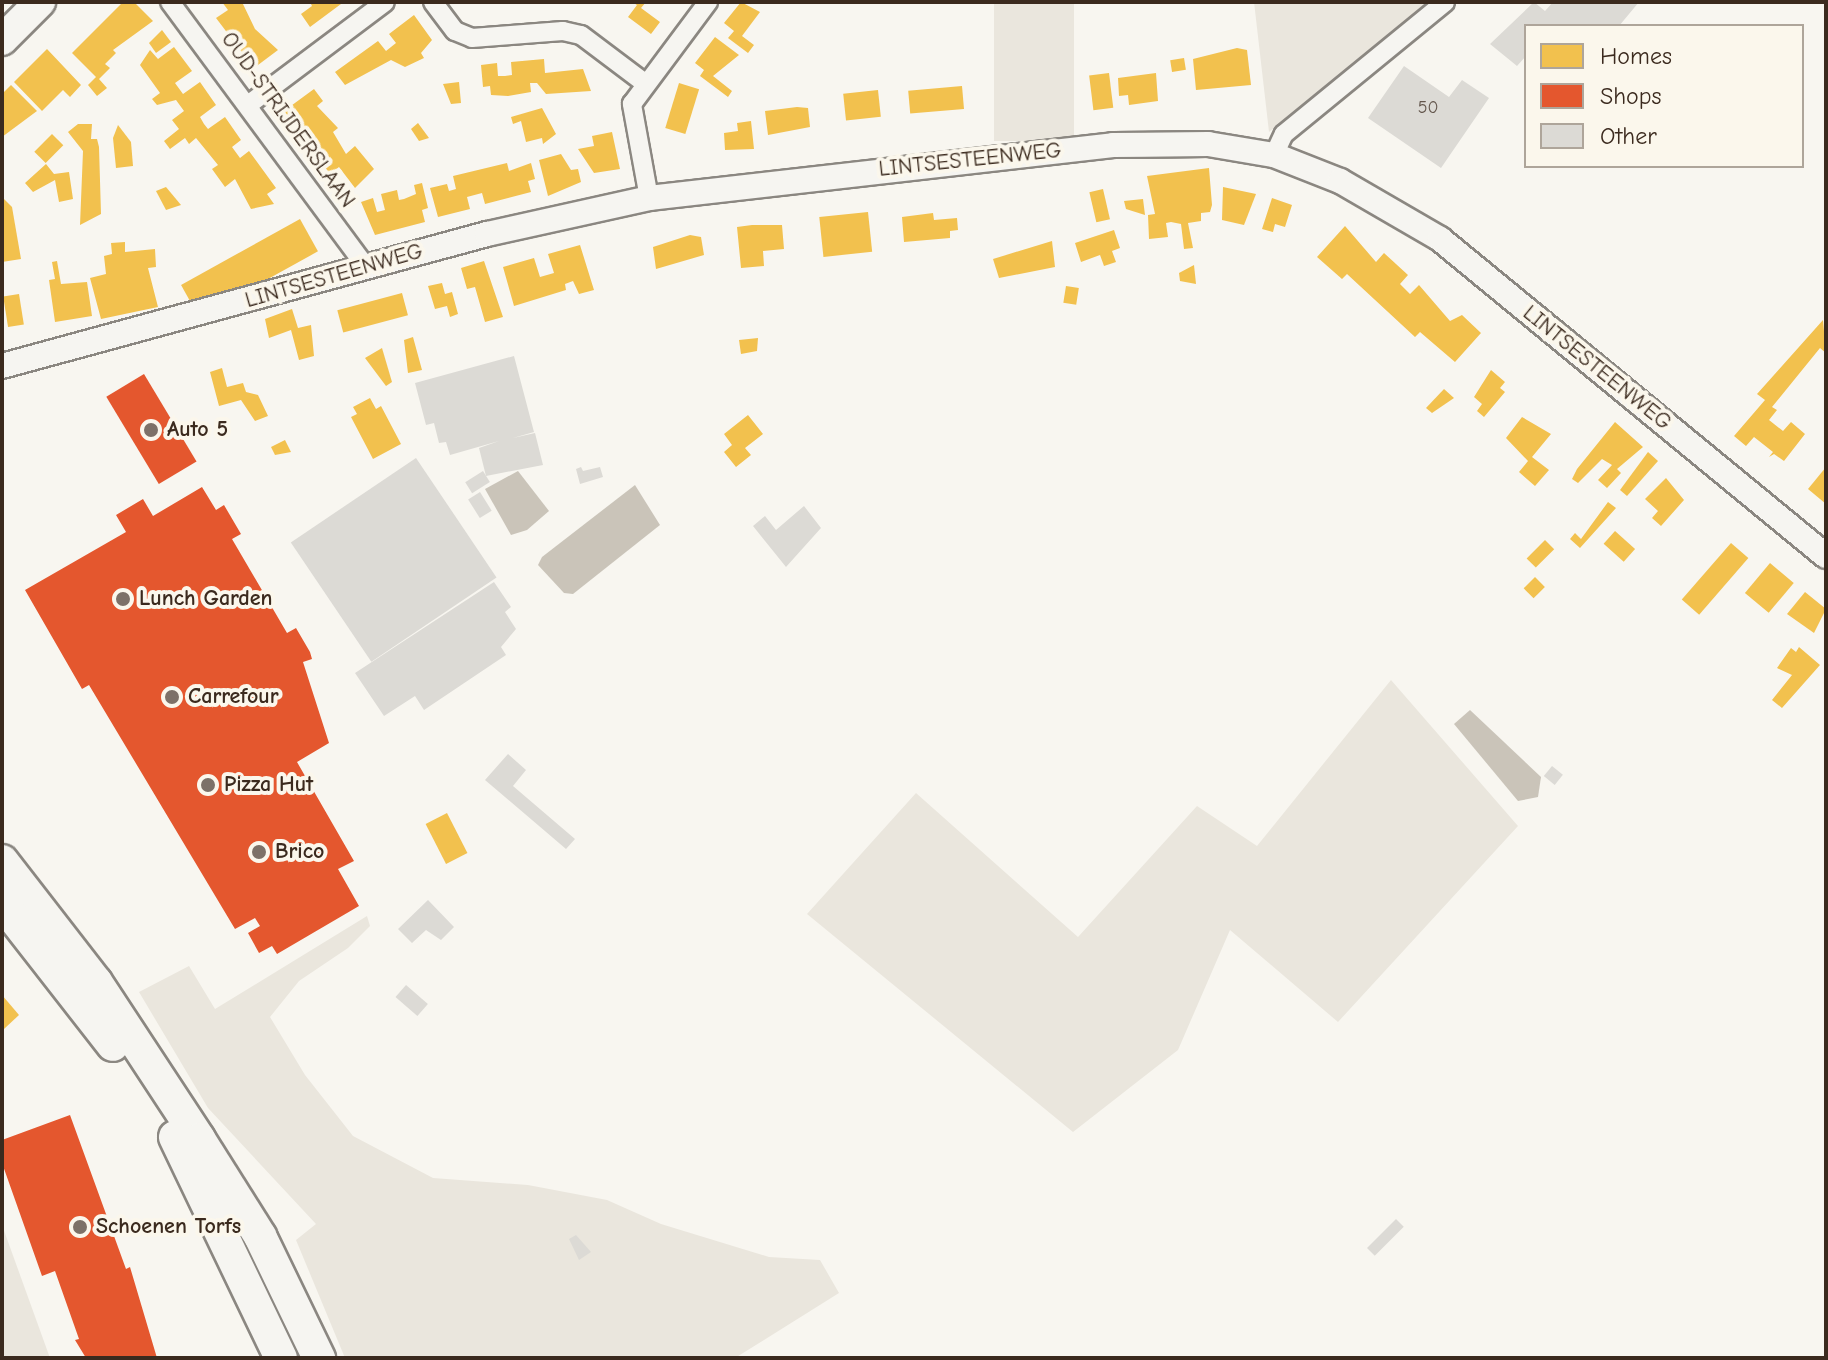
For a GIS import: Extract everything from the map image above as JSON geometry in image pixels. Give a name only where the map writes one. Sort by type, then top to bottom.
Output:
[{"type":"highway","points":[[2,861],[96,982],[115,1016],[260,1236],[319,1358]]},
{"type":"highway","points":[[2,882],[115,1016]]},
{"type":"highway","points":[[2,903],[125,1061],[185,1154],[281,1358]]},
{"type":"highway","points":[[2,917],[30,938]]},
{"type":"main road","points":[[2,40],[40,2]]},
{"type":"street","name":"OUD-STRIJDERSLAAN","points":[[170,2],[366,267]]},
{"type":"street","points":[[248,105],[385,2]]},
{"type":"street","points":[[433,2],[455,31],[472,38],[563,31],[581,35],[646,84]]},
{"type":"street","points":[[649,198],[632,104],[708,2]]},
{"type":"street","points":[[1274,155],[1284,134],[1445,2]]},
{"type":"street","name":"LINTSESTEENWEG","points":[[2,366],[562,214],[649,198],[1164,141],[1274,155],[1340,181],[1440,239],[1826,556]]},
{"type":"shaded area","points":[[994,2],[1074,2],[1074,141],[994,141]]},
{"type":"shaded area","points":[[1254,2],[1428,2],[1269,132]]},
{"type":"shaded area","points":[[518,471],[549,511],[527,530],[511,535],[485,489]]},
{"type":"shaded area","points":[[635,485],[660,525],[573,594],[564,593],[538,565],[542,557]]},
{"type":"shaded area","points":[[1391,680],[1518,826],[1338,1022],[1230,930],[1178,1050],[1073,1132],[807,914],[916,793],[1078,937],[1197,806],[1257,846]]},
{"type":"shaded area","points":[[1470,710],[1541,777],[1538,797],[1518,801],[1454,724]]},
{"type":"shaded area","points":[[367,916],[370,926],[348,948],[299,981],[270,1017],[305,1075],[353,1136],[433,1178],[528,1185],[607,1200],[661,1224],[769,1257],[820,1260],[839,1293],[735,1358],[345,1358],[296,1240],[316,1224],[208,1108],[139,992],[189,966],[215,1009]]},
{"type":"shaded area","points":[[2,1225],[50,1358],[2,1358]]},
{"type":"building: Homes","points":[[123,2],[135,3],[153,21],[113,50],[116,53],[105,64],[110,68],[99,79],[107,88],[97,96],[88,85],[96,77],[72,53]]},
{"type":"building: Homes","points":[[222,2],[242,2],[255,29],[278,50],[254,68],[216,18],[228,10]]},
{"type":"building: Homes","points":[[310,2],[341,4],[310,27],[301,14],[312,6]]},
{"type":"building: Homes","points":[[632,2],[646,2],[641,8],[660,22],[651,34],[628,17],[637,5]]},
{"type":"building: Homes","points":[[741,2],[760,12],[742,36],[754,45],[748,53],[728,38],[734,31],[724,23]]},
{"type":"building: Homes","points":[[414,15],[432,40],[421,53],[424,58],[405,67],[391,60],[345,85],[335,72],[378,41],[386,51],[396,43],[389,34]]},
{"type":"building: Homes","points":[[162,30],[171,42],[156,53],[149,43]]},
{"type":"building: Homes","points":[[715,37],[739,55],[713,76],[732,91],[728,97],[700,76],[704,70],[695,63]]},
{"type":"building: Homes","points":[[174,47],[192,71],[175,83],[183,94],[200,82],[216,105],[200,117],[204,124],[208,129],[225,117],[241,140],[232,147],[240,158],[249,151],[276,188],[267,194],[274,204],[251,209],[235,179],[225,187],[212,169],[218,165],[196,138],[189,144],[185,138],[170,149],[164,141],[179,129],[172,120],[184,111],[176,100],[157,105],[152,99],[160,93],[140,65],[150,50],[158,59]]},
{"type":"building: Homes","points":[[1237,48],[1247,50],[1251,85],[1196,90],[1193,59]]},
{"type":"building: Homes","points":[[47,49],[81,85],[70,97],[63,90],[42,111],[14,82]]},
{"type":"building: Homes","points":[[1184,58],[1186,70],[1172,72],[1170,60]]},
{"type":"building: Homes","points":[[544,59],[545,73],[583,69],[591,91],[546,94],[537,83],[530,83],[531,92],[508,96],[491,95],[490,86],[483,87],[481,65],[497,63],[498,76],[505,76],[512,75],[511,62]]},
{"type":"building: Homes","points":[[1109,73],[1113,108],[1093,110],[1089,75]]},
{"type":"building: Homes","points":[[1156,73],[1158,101],[1129,105],[1128,95],[1119,96],[1118,78]]},
{"type":"building: Homes","points":[[459,82],[461,103],[451,104],[443,84]]},
{"type":"building: Homes","points":[[679,83],[699,89],[685,134],[665,128]]},
{"type":"building: Homes","points":[[11,85],[37,111],[2,137],[2,94]]},
{"type":"building: Homes","points":[[962,86],[964,109],[910,114],[908,91]]},
{"type":"building: Homes","points":[[314,89],[323,101],[317,106],[338,128],[333,132],[346,154],[355,146],[374,169],[355,188],[339,167],[330,174],[284,111]]},
{"type":"building: Homes","points":[[878,90],[881,117],[846,121],[843,94]]},
{"type":"building: Homes","points":[[542,108],[556,134],[543,144],[542,138],[526,142],[521,121],[513,124],[511,117]]},
{"type":"building: Homes","points":[[808,108],[810,127],[768,135],[765,111]]},
{"type":"building: Homes","points":[[751,121],[754,149],[725,150],[724,133],[738,131],[737,123]]},
{"type":"building: Homes","points":[[418,123],[429,138],[419,141],[411,129]]},
{"type":"building: Homes","points":[[78,124],[92,124],[91,139],[97,139],[101,214],[80,225],[83,151],[68,132]]},
{"type":"building: Homes","points":[[118,125],[131,142],[133,166],[116,168],[113,138]]},
{"type":"building: Homes","points":[[612,132],[620,169],[594,173],[578,149],[594,146],[592,136]]},
{"type":"building: Homes","points":[[52,134],[63,145],[46,163],[34,152]]},
{"type":"building: Homes","points":[[561,154],[571,170],[578,169],[581,182],[548,196],[539,160]]},
{"type":"building: Homes","points":[[507,163],[509,171],[531,163],[535,179],[528,181],[531,192],[485,204],[482,193],[467,197],[470,209],[438,217],[430,188],[447,184],[449,191],[456,189],[453,176]]},
{"type":"building: Homes","points":[[46,164],[54,174],[69,172],[73,199],[59,202],[55,180],[33,192],[25,183]]},
{"type":"building: Homes","points":[[1209,168],[1212,205],[1210,212],[1201,213],[1201,221],[1188,223],[1193,248],[1184,249],[1181,224],[1166,223],[1168,237],[1149,239],[1148,215],[1155,214],[1147,176]]},
{"type":"building: Homes","points":[[422,183],[428,208],[422,210],[425,222],[375,235],[361,202],[373,198],[377,212],[385,210],[381,194],[397,190],[399,200],[404,199],[416,194],[414,185]]},
{"type":"building: Homes","points":[[166,187],[181,205],[166,210],[156,191]]},
{"type":"building: Homes","points":[[1223,187],[1256,194],[1244,225],[1222,220]]},
{"type":"building: Homes","points":[[1103,189],[1110,219],[1096,222],[1089,192]]},
{"type":"building: Homes","points":[[2,197],[12,207],[21,259],[2,262]]},
{"type":"building: Homes","points":[[1272,198],[1292,205],[1285,227],[1275,224],[1273,232],[1262,229]]},
{"type":"building: Homes","points":[[1143,199],[1145,215],[1126,209],[1124,201]]},
{"type":"building: Homes","points":[[868,212],[872,252],[823,257],[819,217]]},
{"type":"building: Homes","points":[[933,213],[934,220],[957,218],[958,230],[950,231],[950,238],[904,242],[902,217]]},
{"type":"building: Homes","points":[[300,219],[318,251],[199,317],[181,285]]},
{"type":"building: Homes","points":[[782,225],[784,249],[763,251],[764,266],[741,268],[737,227]]},
{"type":"building: Homes","points":[[1345,226],[1376,262],[1384,253],[1408,275],[1400,284],[1410,294],[1419,285],[1450,321],[1462,315],[1481,333],[1455,362],[1420,332],[1415,337],[1347,274],[1342,279],[1317,257]]},
{"type":"building: Homes","points":[[1114,230],[1120,248],[1112,251],[1116,262],[1104,266],[1100,255],[1081,262],[1075,243]]},
{"type":"building: Homes","points":[[690,235],[701,237],[704,255],[656,269],[653,247]]},
{"type":"building: Homes","points":[[1052,241],[1055,267],[999,278],[993,259]]},
{"type":"building: Homes","points":[[125,242],[125,252],[155,249],[156,267],[148,268],[158,307],[101,319],[90,278],[106,274],[104,256],[112,254],[111,243]]},
{"type":"building: Homes","points":[[580,245],[594,290],[579,294],[573,281],[565,284],[566,290],[514,306],[503,267],[534,258],[540,277],[554,273],[548,254]]},
{"type":"building: Homes","points":[[57,261],[61,284],[87,282],[92,316],[55,322],[49,280],[55,279],[52,262]]},
{"type":"building: Homes","points":[[484,261],[503,317],[485,322],[475,287],[467,289],[461,268]]},
{"type":"building: Homes","points":[[1194,265],[1196,284],[1180,281],[1179,273]]},
{"type":"building: Homes","points":[[442,283],[445,294],[452,292],[458,314],[450,317],[447,306],[435,309],[428,286]]},
{"type":"building: Homes","points":[[1066,286],[1079,288],[1076,305],[1063,303]]},
{"type":"building: Homes","points":[[402,293],[408,315],[343,333],[337,310]]},
{"type":"building: Homes","points":[[19,294],[24,325],[8,327],[3,297]]},
{"type":"building: Homes","points":[[292,309],[298,328],[311,325],[314,356],[299,360],[291,330],[269,338],[265,319]]},
{"type":"building: Homes","points":[[1823,320],[1826,353],[1820,348],[1772,407],[1777,410],[1769,420],[1783,431],[1791,422],[1805,434],[1784,461],[1774,454],[1769,457],[1773,452],[1754,437],[1746,446],[1734,436],[1765,400],[1757,394]]},
{"type":"building: Homes","points":[[413,337],[422,370],[408,373],[404,340]]},
{"type":"building: Homes","points":[[758,338],[757,351],[741,354],[739,340]]},
{"type":"building: Homes","points":[[382,348],[392,382],[386,386],[365,358]]},
{"type":"building: Homes","points":[[222,368],[227,387],[243,383],[246,392],[258,395],[268,416],[255,421],[241,400],[219,406],[210,372]]},
{"type":"building: Homes","points":[[1491,370],[1505,382],[1500,388],[1505,392],[1484,417],[1477,411],[1482,404],[1474,397]]},
{"type":"building: Homes","points":[[1444,389],[1454,398],[1432,413],[1426,408]]},
{"type":"building: Homes","points":[[370,398],[376,409],[381,406],[401,444],[373,459],[351,417],[357,414],[353,407]]},
{"type":"building: Homes","points":[[748,415],[763,434],[745,448],[751,455],[736,467],[724,452],[732,445],[724,434]]},
{"type":"building: Homes","points":[[1522,417],[1551,434],[1532,457],[1549,470],[1535,486],[1519,472],[1528,461],[1506,438]]},
{"type":"building: Homes","points":[[1615,422],[1643,447],[1617,469],[1621,473],[1607,488],[1598,480],[1612,465],[1602,459],[1578,483],[1572,479],[1577,469]]},
{"type":"building: Homes","points":[[285,440],[291,452],[275,455],[271,447]]},
{"type":"building: Homes","points":[[1648,452],[1658,461],[1627,496],[1620,490]]},
{"type":"building: Homes","points":[[1826,467],[1826,504],[1808,489]]},
{"type":"building: Homes","points":[[1666,478],[1684,500],[1661,526],[1652,518],[1658,511],[1645,499]]},
{"type":"building: Homes","points":[[1608,502],[1616,508],[1580,548],[1570,539],[1575,533],[1581,539]]},
{"type":"building: Homes","points":[[1615,531],[1635,549],[1624,562],[1604,544]]},
{"type":"building: Homes","points":[[1545,540],[1554,549],[1536,568],[1527,558]]},
{"type":"building: Homes","points":[[1731,543],[1748,558],[1699,615],[1682,600]]},
{"type":"building: Homes","points":[[1770,563],[1794,583],[1769,613],[1745,593]]},
{"type":"building: Homes","points":[[1535,577],[1545,587],[1534,598],[1524,588]]},
{"type":"building: Homes","points":[[1805,592],[1826,609],[1814,633],[1787,614]]},
{"type":"building: Homes","points":[[1799,647],[1820,665],[1782,708],[1772,700],[1792,675],[1777,668],[1791,648],[1796,652]]},
{"type":"building: Homes","points":[[447,813],[467,853],[446,864],[426,824]]},
{"type":"building: Homes","points":[[2,995],[19,1015],[4,1029],[2,1028]]},
{"type":"building: Shops","name":"Auto 5","points":[[144,374],[197,461],[159,484],[106,397]]},
{"type":"building: Shops","points":[[202,487],[216,510],[224,505],[241,534],[232,539],[287,633],[296,628],[310,652],[312,659],[303,662],[329,743],[297,762],[354,861],[338,869],[359,906],[277,954],[272,946],[259,953],[248,933],[260,926],[255,918],[235,929],[89,685],[82,689],[25,590],[126,532],[116,515],[143,499],[153,516]]},
{"type":"building: Shops","points":[[70,1115],[126,1269],[130,1267],[157,1358],[86,1358],[75,1340],[79,1339],[55,1271],[42,1276],[2,1163],[2,1140]]},
{"type":"building: Other","points":[[1534,2],[1545,11],[1553,2],[1639,2],[1621,24],[1524,24],[1524,58],[1517,66],[1490,44]]},
{"type":"building: Other","points":[[1404,66],[1449,97],[1462,80],[1489,98],[1441,168],[1368,118]]},
{"type":"building: Other","points":[[514,356],[534,432],[513,438],[535,433],[543,465],[486,476],[479,448],[499,441],[450,455],[446,442],[439,443],[434,423],[426,425],[415,383]]},
{"type":"building: Other","points":[[416,458],[497,577],[371,662],[291,542]]},
{"type":"building: Other","points":[[581,467],[583,471],[600,467],[603,477],[580,484],[576,469]]},
{"type":"building: Other","points":[[483,471],[490,482],[472,493],[465,482]]},
{"type":"building: Other","points":[[480,492],[492,511],[480,518],[468,499]]},
{"type":"building: Other","points":[[804,506],[821,528],[786,567],[753,526],[765,516],[776,530]]},
{"type":"building: Other","points":[[494,582],[511,607],[505,612],[516,629],[501,647],[506,655],[424,710],[415,696],[384,716],[355,673]]},
{"type":"building: Other","points":[[508,754],[526,770],[513,786],[575,839],[566,849],[485,780]]},
{"type":"building: Other","points":[[1552,766],[1563,775],[1555,785],[1544,776]]},
{"type":"building: Other","points":[[428,900],[454,927],[441,940],[426,930],[412,943],[398,929]]},
{"type":"building: Other","points":[[406,985],[428,1004],[417,1016],[396,997]]},
{"type":"building: Other","points":[[1396,1219],[1404,1227],[1375,1256],[1367,1248]]},
{"type":"building: Other","points":[[576,1235],[591,1252],[579,1260],[569,1239]]},
{"type":"place","name":"Auto 5","points":[[151,430]]},
{"type":"place","name":"Lunch Garden","points":[[123,599]]},
{"type":"place","name":"Carrefour","points":[[172,697]]},
{"type":"place","name":"Pizza Hut","points":[[208,785]]},
{"type":"place","name":"Brico","points":[[259,852]]},
{"type":"place","name":"Schoenen Torfs","points":[[80,1227]]}]
